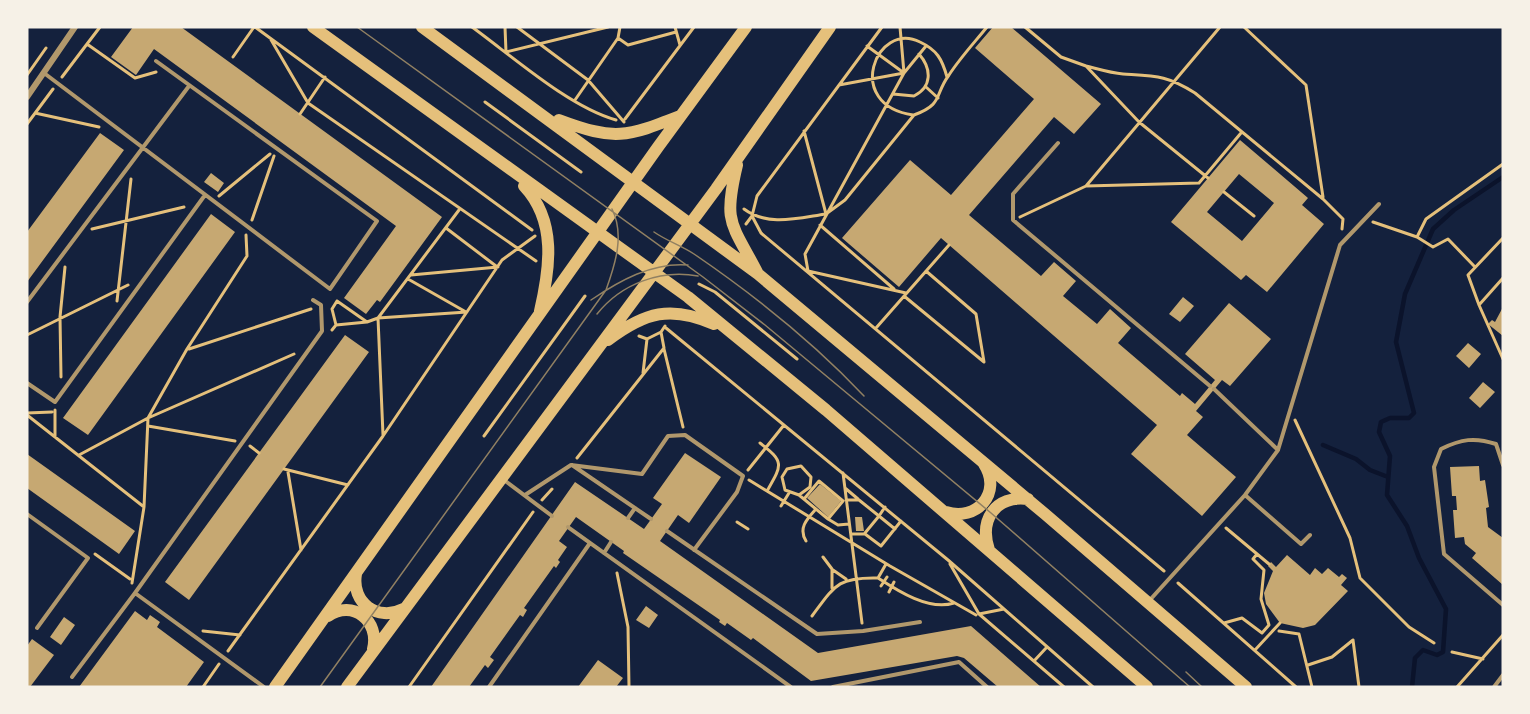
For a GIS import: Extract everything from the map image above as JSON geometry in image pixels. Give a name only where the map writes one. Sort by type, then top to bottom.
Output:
[{"type":"main road","points":[[313,27],[655,272],[826,410],[1147,687]]},
{"type":"main road","points":[[422,27],[758,274],[1028,499],[1246,687]]},
{"type":"main road","points":[[275,687],[746,27]]},
{"type":"main road","points":[[347,687],[655,272],[830,27]]},
{"type":"main road","points":[[544,115],[598,134],[613,136],[638,132],[681,116]]},
{"type":"main road","points":[[738,158],[728,211],[731,224],[758,274]]},
{"type":"main road","points":[[509,169],[531,193],[550,238],[544,293],[538,318]]},
{"type":"main road","points":[[597,349],[639,320],[664,313],[694,315],[728,331]]},
{"type":"main road","points":[[940,508],[952,514],[966,514],[984,503],[991,483],[988,470],[979,459]]},
{"type":"main road","points":[[989,550],[986,524],[993,510],[1005,501],[1028,499]]},
{"type":"main road","points":[[357,573],[355,587],[365,606],[384,614],[404,609]]},
{"type":"main road","points":[[324,619],[345,609],[360,613],[366,618],[374,632],[373,649],[369,656]]},
{"type":"street","points":[[27,97],[74,29]]},
{"type":"lane","points":[[66,27],[74,29]]},
{"type":"lane","points":[[43,72],[330,289],[377,221],[156,61]]},
{"type":"lane","points":[[27,302],[189,86]]},
{"type":"lane","points":[[1058,143],[1013,194],[1013,220],[1212,387],[1278,450]]},
{"type":"lane","points":[[27,383],[55,402],[205,195]]},
{"type":"lane","points":[[1148,602],[1245,495],[1278,450],[1340,245],[1379,204]]},
{"type":"lane","points":[[72,677],[135,593],[322,331],[321,306],[313,300]]},
{"type":"lane","points":[[525,495],[571,465],[642,474],[668,436],[685,435],[742,476],[737,492],[694,550]]},
{"type":"lane","points":[[1503,465],[1496,444],[1477,438],[1455,442],[1441,449],[1434,467],[1444,554],[1503,605]]},
{"type":"lane","points":[[571,465],[651,519]]},
{"type":"lane","points":[[501,478],[552,516]]},
{"type":"lane","points":[[1245,495],[1301,544],[1310,535]]},
{"type":"lane","points":[[628,518],[635,508]]},
{"type":"lane","points":[[27,514],[88,558],[37,628]]},
{"type":"lane","points":[[568,527],[791,687]]},
{"type":"lane","points":[[667,531],[817,634],[863,631],[920,622]]},
{"type":"lane","points":[[604,553],[611,542]]},
{"type":"lane","points":[[489,687],[590,543]]},
{"type":"lane","points":[[135,593],[264,687]]},
{"type":"lane","points":[[833,687],[959,662],[987,687]]},
{"type":"lane","points":[[1494,687],[1503,675]]},
{"type":"path","points":[[100,27],[87,44],[135,78],[166,69]]},
{"type":"path","points":[[203,687],[383,436],[502,260],[537,234],[255,27],[233,57]]},
{"type":"path","points":[[472,27],[575,100],[601,116],[623,122]]},
{"type":"path","points":[[505,27],[506,52]]},
{"type":"path","points":[[517,27],[588,80],[623,122]]},
{"type":"path","points":[[506,52],[608,27]]},
{"type":"path","points":[[575,100],[618,38],[620,27]]},
{"type":"path","points":[[675,27],[680,45]]},
{"type":"path","points":[[623,122],[694,27]]},
{"type":"path","points":[[744,226],[752,216],[757,196],[882,27]]},
{"type":"path","points":[[900,27],[904,74]]},
{"type":"path","points":[[947,77],[943,62],[934,48],[915,40],[900,39],[889,43],[879,55],[872,79],[875,93],[886,106],[898,113],[914,115],[927,110],[938,98],[947,77],[987,27]]},
{"type":"path","points":[[1024,27],[1061,57],[1086,66],[1122,74],[1151,74],[1175,80],[1195,93],[1323,199],[1343,219],[1340,245]]},
{"type":"path","points":[[1086,186],[1220,27]]},
{"type":"path","points":[[1244,27],[1306,85],[1323,199]]},
{"type":"path","points":[[618,38],[628,45],[676,32]]},
{"type":"path","points":[[270,38],[308,103],[542,266]]},
{"type":"path","points":[[808,271],[805,254],[825,214],[904,74],[927,45]]},
{"type":"path","points":[[27,75],[48,46]]},
{"type":"path","points":[[867,46],[904,74]]},
{"type":"path","points":[[893,94],[914,96],[926,87],[929,75],[925,61],[919,54]]},
{"type":"path","points":[[1086,66],[1139,122],[1207,177]]},
{"type":"path","points":[[837,85],[904,74]]},
{"type":"path","points":[[300,114],[325,77]]},
{"type":"path","points":[[926,87],[938,98]]},
{"type":"path","points":[[485,102],[581,172]]},
{"type":"path","points":[[35,112],[99,127]]},
{"type":"path","points":[[752,216],[771,221],[825,214],[845,200],[914,115]]},
{"type":"path","points":[[804,131],[825,214]]},
{"type":"path","points":[[1013,220],[1086,186],[1199,183],[1207,177],[1241,133]]},
{"type":"path","points":[[213,201],[276,148]]},
{"type":"path","points":[[249,228],[276,148]]},
{"type":"path","points":[[115,321],[134,160]]},
{"type":"path","points":[[1417,237],[1426,219],[1503,164]]},
{"type":"path","points":[[1224,192],[1254,216]]},
{"type":"path","points":[[80,232],[198,204]]},
{"type":"path","points":[[383,436],[378,318],[459,210]]},
{"type":"path","points":[[752,216],[761,233],[1171,577],[1296,687]]},
{"type":"path","points":[[1365,219],[1422,239],[1433,247],[1448,239],[1475,267]]},
{"type":"path","points":[[820,225],[895,290]]},
{"type":"path","points":[[446,228],[498,267]]},
{"type":"path","points":[[1503,238],[1468,275],[1503,358]]},
{"type":"path","points":[[876,328],[949,245]]},
{"type":"path","points":[[61,394],[60,317],[67,248]]},
{"type":"path","points":[[135,593],[130,579],[144,507],[148,418],[187,350],[247,256]]},
{"type":"path","points":[[409,277],[498,267]]},
{"type":"path","points":[[808,271],[895,290],[905,295],[984,362],[976,314],[926,271]]},
{"type":"path","points":[[27,335],[146,276]]},
{"type":"path","points":[[409,277],[468,312]]},
{"type":"path","points":[[1479,305],[1503,278]]},
{"type":"path","points":[[699,284],[715,292],[797,359]]},
{"type":"path","points":[[330,289],[338,301],[366,322]]},
{"type":"path","points":[[484,436],[585,296]]},
{"type":"path","points":[[187,350],[321,306],[332,309]]},
{"type":"path","points":[[79,456],[148,418],[291,356],[336,325],[366,322],[378,318],[468,312]]},
{"type":"path","points":[[664,326],[885,507],[1047,646],[1088,685],[1094,687]]},
{"type":"path","points":[[639,336],[647,339],[661,332]]},
{"type":"path","points":[[642,375],[647,339]]},
{"type":"path","points":[[664,348],[685,435]]},
{"type":"path","points":[[27,414],[54,411]]},
{"type":"path","points":[[1291,411],[1350,538],[1360,578],[1409,627],[1434,643]]},
{"type":"path","points":[[27,414],[144,507]]},
{"type":"path","points":[[784,425],[742,476],[886,564],[977,615],[1064,687]]},
{"type":"path","points":[[148,426],[243,442]]},
{"type":"path","points":[[760,443],[780,462],[779,470],[767,491]]},
{"type":"path","points":[[243,455],[250,446],[260,453]]},
{"type":"path","points":[[783,473],[796,465],[809,472],[810,486],[799,495]]},
{"type":"path","points":[[301,551],[286,470],[348,485]]},
{"type":"path","points":[[779,470],[783,473]]},
{"type":"path","points":[[783,473],[782,486],[789,493],[799,495],[838,525],[849,524]]},
{"type":"path","points":[[843,473],[863,631]]},
{"type":"path","points":[[804,499],[819,481],[843,501],[828,519]]},
{"type":"path","points":[[845,488],[887,520],[895,529]]},
{"type":"path","points":[[781,507],[789,493]]},
{"type":"path","points":[[846,500],[860,500]]},
{"type":"path","points":[[865,534],[885,507]]},
{"type":"path","points":[[806,541],[802,534],[803,527],[816,509]]},
{"type":"path","points":[[877,546],[901,521]]},
{"type":"path","points":[[737,522],[748,529]]},
{"type":"path","points":[[908,535],[912,530]]},
{"type":"path","points":[[1232,533],[1269,564]]},
{"type":"path","points":[[851,534],[865,534],[877,546],[885,550]]},
{"type":"path","points":[[890,534],[895,538]]},
{"type":"path","points":[[867,541],[870,537]]},
{"type":"path","points":[[885,540],[890,544]]},
{"type":"path","points":[[920,544],[924,540]]},
{"type":"path","points":[[932,554],[936,550]]},
{"type":"path","points":[[1224,623],[1242,618],[1262,633],[1269,625],[1261,599],[1264,570],[1253,559],[1257,554]]},
{"type":"path","points":[[823,557],[832,569],[846,579]]},
{"type":"path","points":[[614,560],[627,627],[629,687]]},
{"type":"path","points":[[948,560],[977,615]]},
{"type":"path","points":[[878,578],[886,564]]},
{"type":"path","points":[[831,590],[832,569]]},
{"type":"path","points":[[881,586],[887,577]]},
{"type":"path","points":[[812,616],[831,590],[846,579],[856,578],[878,578],[929,603],[945,608],[954,603]]},
{"type":"path","points":[[888,592],[894,582]]},
{"type":"path","points":[[977,615],[1004,609]]},
{"type":"path","points":[[1255,650],[1280,623]]},
{"type":"path","points":[[211,638],[202,631],[240,635]]},
{"type":"path","points":[[1279,632],[1299,634],[1312,687]]},
{"type":"path","points":[[1457,687],[1503,635]]},
{"type":"path","points":[[1308,665],[1332,657],[1353,640],[1359,687]]},
{"type":"path","points":[[220,644],[229,650]]},
{"type":"path","points":[[1034,661],[1047,646]]},
{"type":"path","points":[[1452,652],[1483,659]]},
{"type":"building","points":[[133,27],[181,27],[442,217],[380,302],[377,300],[366,314],[344,298],[396,226],[154,49],[136,75],[111,57]]},
{"type":"building","points":[[993,27],[1011,27],[1101,104],[1074,134],[1054,117],[969,215],[1041,276],[1054,262],[1076,281],[1063,296],[1097,324],[1110,309],[1131,328],[1118,343],[1180,396],[1182,393],[1195,404],[1215,380],[1185,354],[1229,303],[1271,339],[1230,386],[1222,380],[1196,411],[1203,417],[1187,435],[1236,477],[1202,516],[1131,454],[1157,425],[941,238],[899,287],[842,238],[910,160],[951,195],[1034,99],[975,48]]},
{"type":"building","points":[[100,133],[124,150],[27,282],[27,232]]},
{"type":"building","points":[[1240,140],[1308,198],[1302,205],[1324,224],[1267,292],[1246,275],[1241,280],[1171,222]],"holes":[[[1239,174],[1274,203],[1242,241],[1207,212]]]},
{"type":"building","points":[[211,173],[224,183],[218,192],[204,182]]},
{"type":"building","points":[[211,214],[235,232],[88,435],[63,418]]},
{"type":"building","points":[[1183,297],[1194,306],[1180,322],[1169,314]]},
{"type":"building","points":[[1503,307],[1503,336],[1488,324],[1492,320],[1495,322]]},
{"type":"building","points":[[345,335],[369,352],[189,600],[165,582]]},
{"type":"building","points":[[1468,343],[1481,354],[1469,368],[1456,356]]},
{"type":"building","points":[[1483,382],[1495,392],[1480,408],[1469,398]]},
{"type":"building","points":[[685,453],[721,477],[689,523],[678,515],[660,541],[818,653],[971,626],[1041,687],[998,687],[964,658],[957,656],[811,681],[753,638],[751,640],[727,623],[725,626],[719,622],[720,620],[623,553],[624,551],[576,517],[559,541],[567,547],[558,560],[560,562],[556,568],[554,566],[524,608],[527,610],[523,617],[520,615],[490,657],[494,660],[488,668],[485,665],[469,687],[431,687],[575,482],[644,529],[662,504],[653,498]]},
{"type":"building","points":[[27,454],[135,531],[119,554],[27,488]]},
{"type":"building","points":[[1479,466],[1480,481],[1485,480],[1489,507],[1486,508],[1488,527],[1503,538],[1503,585],[1472,558],[1476,553],[1465,544],[1464,537],[1455,538],[1453,510],[1457,510],[1456,496],[1452,496],[1450,467]]},
{"type":"building","points":[[820,484],[841,501],[828,517],[807,498]]},
{"type":"building","points":[[855,517],[862,517],[864,531],[856,531]]},
{"type":"building","points":[[1287,555],[1310,575],[1315,568],[1322,574],[1328,568],[1339,577],[1342,574],[1347,578],[1341,585],[1348,591],[1315,625],[1303,628],[1280,623],[1266,604],[1264,593],[1273,571],[1268,566],[1271,562],[1276,567]]},
{"type":"building","points":[[646,606],[658,615],[649,628],[636,620]]},
{"type":"building","points":[[135,611],[147,620],[150,615],[160,622],[157,627],[204,662],[186,687],[79,687]]},
{"type":"building","points":[[64,617],[75,625],[61,645],[50,637]]},
{"type":"building","points":[[32,639],[54,655],[30,687],[27,687],[27,646]]},
{"type":"building","points":[[598,660],[623,678],[616,687],[578,687]]},
{"type":"waterway","points":[[1412,687],[1415,658],[1423,650],[1437,655],[1443,652],[1446,609],[1419,558],[1407,526],[1387,495],[1390,456],[1379,432],[1381,422],[1390,418],[1409,418],[1414,413],[1396,342],[1405,294],[1433,229],[1454,210],[1503,177]]},
{"type":"waterway","points":[[1323,445],[1356,459],[1370,470],[1388,477]]},
{"type":"tram line","points":[[357,27],[703,277],[765,325],[991,513],[1190,687]]},
{"type":"tram line","points":[[320,687],[606,290],[615,260],[618,239],[618,229],[612,209]]},
{"type":"tram line","points":[[654,232],[685,248],[761,303],[825,357],[864,396]]},
{"type":"tram line","points":[[591,300],[636,274],[662,267],[688,265]]},
{"type":"tram line","points":[[597,314],[618,294],[642,281],[670,275],[698,276]]},
{"type":"tram line","points":[[1186,672],[1202,687]]}]
